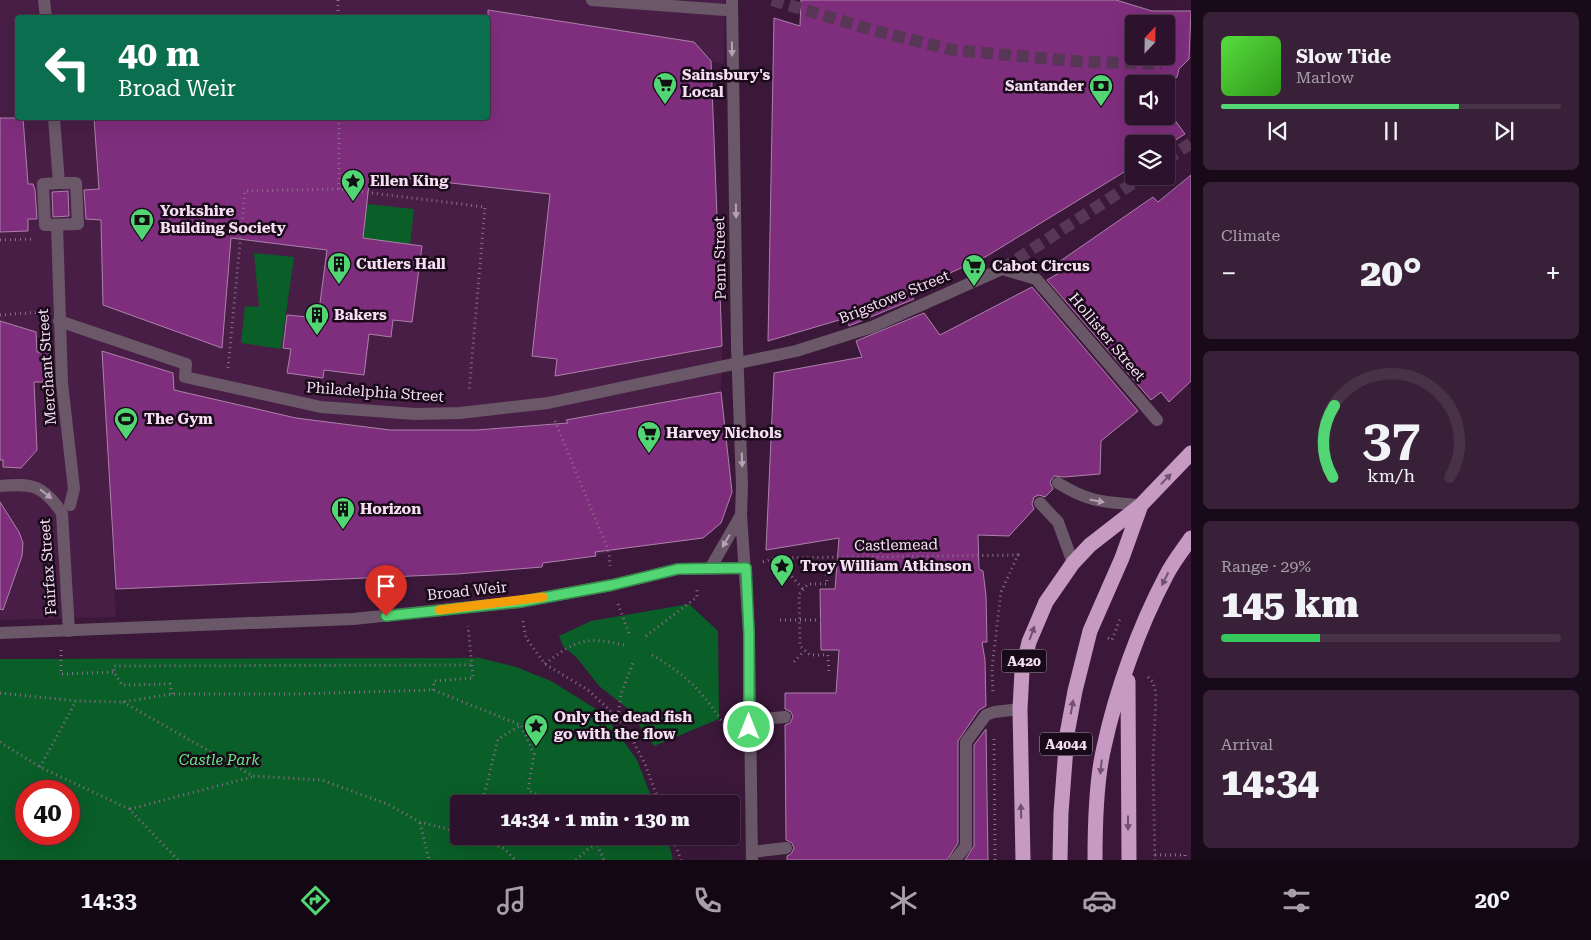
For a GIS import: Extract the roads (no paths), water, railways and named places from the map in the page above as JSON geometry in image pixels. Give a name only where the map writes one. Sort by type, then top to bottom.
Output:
[{"type":"highway","name":"A4044","points":[[1060,860],[1060,813],[1067,734],[1075,691],[1090,631],[1122,558],[1141,505],[1191,453]]},
{"type":"highway","name":"A420","points":[[1023,860],[1020,710],[1024,657],[1035,625],[1046,602],[1073,563],[1090,545],[1141,505]]},
{"type":"highway","name":"A4044","points":[[1095,860],[1095,832],[1103,748],[1128,669],[1153,602],[1167,574],[1191,538]]},
{"type":"highway","points":[[1128,669],[1129,860]]},
{"type":"street","points":[[44,0],[46,15]]},
{"type":"street","points":[[592,0],[728,5]]},
{"type":"street","name":"Penn Street","points":[[728,5],[742,486],[741,515],[749,633],[752,856]]},
{"type":"street","points":[[54,120],[58,183]]},
{"type":"street","points":[[76,182],[78,224],[44,225],[43,184],[58,183],[76,182]]},
{"type":"street","name":"Merchant Street","points":[[57,225],[62,384],[74,489],[70,505]]},
{"type":"street","name":"Brigstowe Street","points":[[738,363],[796,351],[872,326],[1002,269]]},
{"type":"street","name":"Hollister Street","points":[[1002,269],[1036,279],[1157,420]]},
{"type":"street","name":"Philadelphia Street","points":[[59,316],[186,364],[185,377],[321,407],[415,414],[460,413],[548,403],[738,363]]},
{"type":"street","points":[[1058,483],[1079,497],[1100,502],[1141,505]]},
{"type":"street","name":"Fairfax Street","points":[[0,486],[24,484],[40,490],[54,500],[62,513],[65,632]]},
{"type":"street","points":[[1040,503],[1058,522],[1073,563]]},
{"type":"street","name":"Penn Street","points":[[711,567],[741,515]]},
{"type":"street","name":"Broad Weir","points":[[0,634],[353,619],[520,602],[612,585],[678,569],[711,567],[746,568]]},
{"type":"street","points":[[956,860],[966,846],[966,742],[986,715],[994,712],[1020,710]]},
{"type":"street","points":[[749,720],[785,717]]},
{"type":"street","points":[[752,856],[786,848]]},
{"type":"tunnel","points":[[772,0],[876,31],[953,50],[1086,62],[1125,63]]},
{"type":"tunnel","points":[[1175,154],[1191,143]]},
{"type":"tunnel","points":[[1002,269],[1130,185]]},
{"type":"place","name":"Sainsbury's Local","points":[[665,105]]},
{"type":"place","name":"Santander","points":[[1101,107]]},
{"type":"place","name":"Ellen King","points":[[353,202]]},
{"type":"place","name":"Yorkshire Building Society","points":[[142,241]]},
{"type":"place","name":"Cutlers Hall","points":[[339,285]]},
{"type":"place","name":"Cabot Circus","points":[[974,287]]},
{"type":"place","name":"Bakers","points":[[317,336]]},
{"type":"place","name":"The Gym","points":[[126,440]]},
{"type":"place","name":"Harvey Nichols","points":[[649,454]]},
{"type":"place","name":"Horizon","points":[[343,530]]},
{"type":"place","name":"Troy William Atkinson","points":[[782,587]]},
{"type":"place","name":"Only the dead fish go with the flow","points":[[536,747]]},
{"type":"park label","name":"Castle Park","points":[[219,760]]}]
